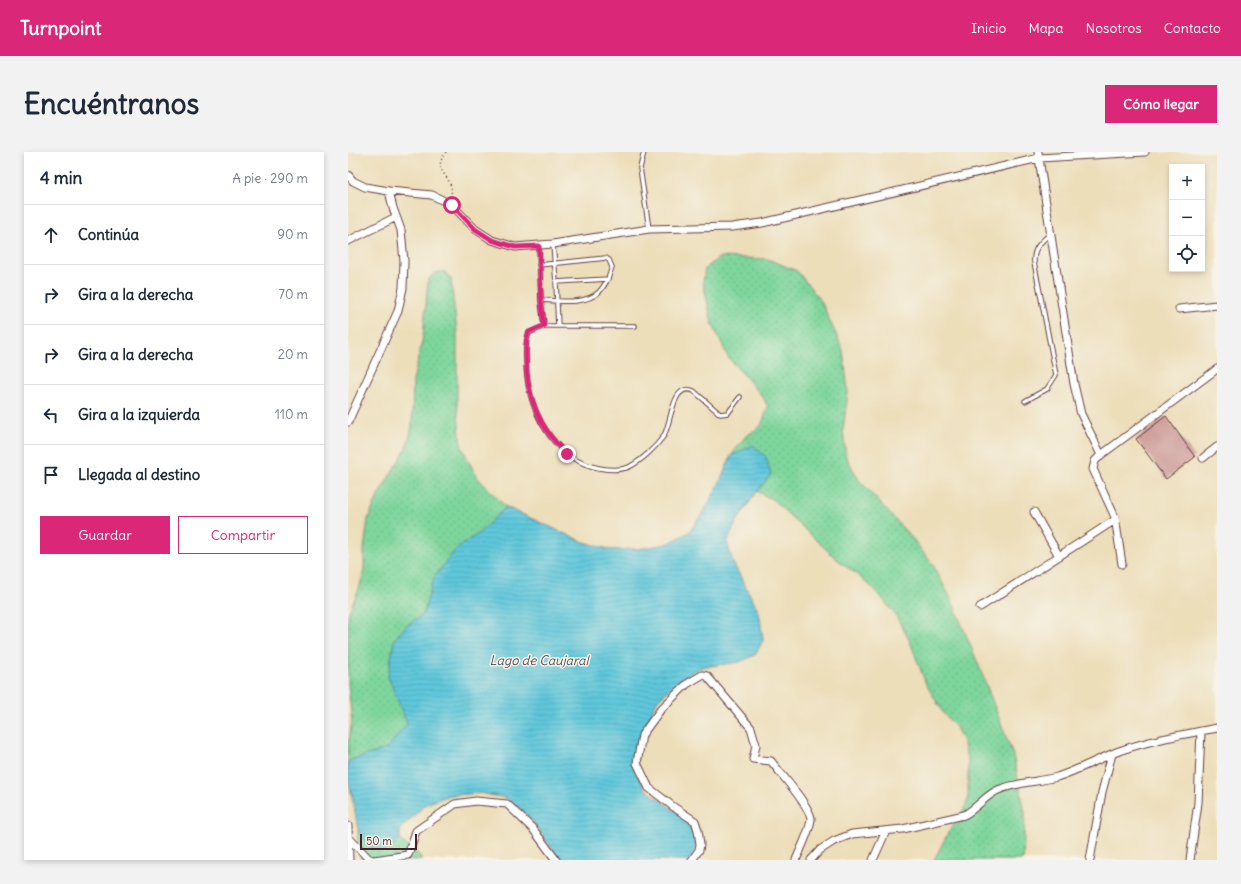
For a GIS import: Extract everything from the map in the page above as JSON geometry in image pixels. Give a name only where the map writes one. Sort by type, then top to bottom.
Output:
[{"type":"street","points":[[348,175],[353,181],[365,187],[432,195],[452,205],[475,229],[492,240],[515,247],[554,244],[649,229],[732,227],[762,223],[1039,155],[1145,152]]},
{"type":"street","points":[[1039,155],[1074,384],[1081,414],[1100,455]]},
{"type":"street","points":[[348,422],[398,311],[403,288],[404,261],[401,230],[396,217],[390,191]]},
{"type":"street","points":[[348,241],[396,217]]},
{"type":"street","points":[[1179,308],[1217,305]]},
{"type":"street","points":[[1122,564],[1115,517],[1093,469],[1095,461],[1100,455],[1217,369]]},
{"type":"street","points":[[1203,458],[1217,447]]},
{"type":"street","points":[[1034,512],[1059,556]]},
{"type":"street","points":[[980,606],[1115,520]]},
{"type":"street","points":[[692,860],[699,850],[700,844],[695,821],[649,788],[637,763],[642,735],[661,709],[687,684],[702,675],[707,676],[751,728],[756,745],[753,760],[771,762],[807,807],[811,819],[796,860]]},
{"type":"street","points":[[811,860],[820,850],[834,841],[852,834],[886,832],[964,815],[972,811],[996,791],[1008,786],[1042,781],[1059,776],[1112,754],[1156,741],[1217,728]]},
{"type":"street","points":[[1190,860],[1198,803],[1201,731]]},
{"type":"street","points":[[1090,860],[1102,792],[1112,754]]},
{"type":"street","points":[[349,838],[368,858],[373,860],[410,857],[416,831],[456,804],[476,801],[507,804],[533,829],[556,860]]},
{"type":"street","points":[[348,826],[349,860]]},
{"type":"street","points":[[873,860],[886,832]]},
{"type":"lane","points":[[644,152],[640,168],[649,229]]},
{"type":"lane","points":[[1025,401],[1047,389],[1056,375],[1034,262],[1034,254],[1037,247],[1050,233]]},
{"type":"lane","points":[[554,244],[558,326]]},
{"type":"lane","points":[[539,246],[541,300],[544,326]]},
{"type":"lane","points":[[539,265],[606,258],[609,260],[612,268],[608,279],[600,292],[589,298],[569,301],[541,300]]},
{"type":"lane","points":[[556,282],[608,279]]},
{"type":"lane","points":[[635,326],[544,326],[529,332],[526,338],[526,374],[532,402],[537,416],[557,446],[567,454],[586,466],[616,470],[629,466],[640,460],[664,437],[670,422],[677,395],[682,390],[689,389],[694,391],[720,414],[728,412],[740,397]]},
{"type":"path","points":[[446,152],[440,167],[451,186],[452,205]]},
{"type":"green space","points":[[720,257],[768,259],[797,271],[821,301],[843,350],[848,392],[843,430],[846,457],[859,480],[912,538],[933,565],[951,599],[979,666],[1013,755],[1025,812],[1023,860],[934,860],[949,831],[961,816],[968,800],[968,762],[964,744],[956,727],[944,714],[926,684],[909,639],[896,616],[878,593],[858,575],[840,562],[773,500],[757,491],[736,523],[727,542],[733,563],[759,612],[763,640],[755,655],[739,662],[702,667],[680,679],[657,701],[641,735],[636,762],[644,788],[671,808],[560,860],[530,818],[506,798],[480,793],[449,795],[426,804],[400,829],[400,840],[418,854],[422,860],[362,860],[358,848],[358,830],[348,777],[348,746],[352,720],[348,685],[348,614],[360,586],[364,570],[364,549],[368,519],[379,494],[406,449],[412,428],[413,381],[423,337],[428,280],[433,274],[440,272],[445,272],[451,279],[457,333],[457,404],[461,445],[476,476],[506,507],[581,541],[611,550],[638,549],[667,544],[689,532],[706,508],[720,482],[731,456],[745,437],[761,426],[768,407],[763,397],[728,357],[712,323],[703,282],[705,269]]},
{"type":"water","name":"Lago de Caujaral","points":[[753,445],[766,457],[771,474],[747,504],[727,542],[733,563],[759,612],[763,640],[755,655],[739,662],[702,667],[680,679],[657,701],[641,735],[636,762],[644,788],[693,822],[699,843],[690,860],[560,860],[530,818],[506,798],[480,793],[449,795],[426,804],[400,829],[400,840],[382,852],[367,845],[358,830],[348,777],[348,761],[386,749],[407,724],[388,676],[394,640],[407,625],[423,615],[434,578],[458,547],[478,534],[506,507],[581,541],[611,550],[638,549],[667,544],[690,532],[706,508],[720,482],[731,456]]},
{"type":"building","points":[[1166,416],[1195,457],[1166,479],[1136,439]]},
{"type":"route","points":[[452,205],[475,229],[492,240],[515,247],[539,246],[541,300],[544,326],[529,332],[526,338],[526,374],[532,402],[537,416],[557,446],[567,454]]}]
